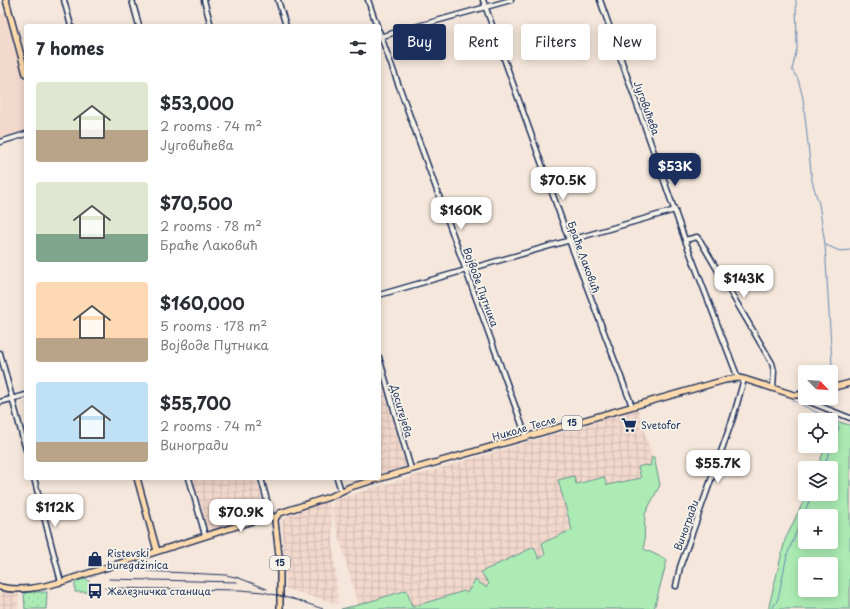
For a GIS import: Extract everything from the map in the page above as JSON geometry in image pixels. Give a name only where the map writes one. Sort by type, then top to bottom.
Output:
[{"type":"main road","points":[[6,0],[24,67]]},
{"type":"main road","name":"Николе Тесле","points":[[381,478],[726,380],[738,378],[744,379],[798,395]]},
{"type":"main road","points":[[838,386],[850,382]]},
{"type":"main road","points":[[138,480],[157,551]]},
{"type":"main road","name":"Николе Тесле","points":[[340,491],[373,480]]},
{"type":"main road","name":"15","points":[[280,609],[281,575],[275,521],[273,516],[332,496],[340,491]]},
{"type":"main road","points":[[0,587],[30,588],[47,586],[273,516]]},
{"type":"street","points":[[64,0],[70,24]]},
{"type":"street","points":[[132,0],[138,24]]},
{"type":"street","points":[[204,0],[210,24]]},
{"type":"street","points":[[278,0],[285,24]]},
{"type":"street","points":[[368,0],[376,24]]},
{"type":"street","name":"Браће Лаковић","points":[[483,0],[569,240],[632,406]]},
{"type":"street","points":[[381,35],[511,0]]},
{"type":"street","name":"Југовићева","points":[[600,0],[675,210],[738,378]]},
{"type":"street","name":"Војводе Путника","points":[[381,38],[467,270],[526,436]]},
{"type":"street","points":[[0,142],[24,135]]},
{"type":"street","points":[[381,294],[675,210]]},
{"type":"street","points":[[686,240],[697,237],[701,242],[772,363],[774,371],[773,388]]},
{"type":"street","points":[[0,353],[24,443]]},
{"type":"street","name":"Доситејева","points":[[381,364],[410,469]]},
{"type":"street","name":"Виногради","points":[[676,586],[680,567],[733,418],[744,379]]},
{"type":"street","points":[[0,402],[24,396]]},
{"type":"street","points":[[818,405],[850,418]]},
{"type":"street","points":[[35,480],[61,582]]},
{"type":"street","points":[[190,480],[205,536]]},
{"type":"street","points":[[262,480],[273,516]]},
{"type":"street","points":[[337,480],[340,491]]},
{"type":"shaded area","points":[[6,13],[24,80],[24,134],[0,140],[0,14]]},
{"type":"shaded area","points":[[381,381],[407,466],[381,474]]},
{"type":"shaded area","points":[[638,409],[652,457],[650,466],[638,467],[642,478],[607,485],[604,477],[576,484],[558,480],[572,530],[542,543],[545,555],[538,559],[535,547],[481,572],[489,584],[486,587],[467,593],[464,591],[412,607],[407,590],[358,605],[332,511],[334,500]]},
{"type":"shaded area","points":[[194,480],[257,480],[266,514],[208,532]]},
{"type":"shaded area","points":[[329,499],[338,604],[286,589],[282,519]]},
{"type":"shaded area","points":[[0,590],[19,591],[18,609],[0,609]]},
{"type":"green space","points":[[838,422],[850,425],[850,609],[769,609],[785,540],[798,513],[798,549],[838,549],[838,509],[800,509],[804,501],[838,501],[838,461],[820,461],[823,453],[838,453]]},
{"type":"green space","points":[[652,457],[654,457],[660,485],[645,514],[644,549],[667,560],[654,609],[341,609],[407,590],[412,607],[464,591],[467,593],[475,580],[486,587],[489,584],[481,572],[534,547],[539,559],[545,555],[542,543],[572,530],[558,480],[574,476],[576,484],[604,477],[607,485],[641,478],[638,467],[645,465],[650,466]]},
{"type":"green space","points":[[86,579],[89,581],[88,592],[75,592],[75,581]]},
{"type":"green space","points":[[24,592],[47,592],[46,609],[25,609]]},
{"type":"waterway","points":[[796,0],[797,48],[792,70],[798,79],[803,98],[812,181],[819,204],[825,244],[832,365]]},
{"type":"waterway","points":[[826,245],[840,251],[850,250]]},
{"type":"waterway","points":[[792,400],[836,422],[839,428],[826,461]]},
{"type":"waterway","points":[[772,609],[778,599],[787,555],[809,501]]},
{"type":"railway","points":[[146,571],[226,575],[239,578],[267,589]]},
{"type":"railway","points":[[109,579],[237,582]]},
{"type":"railway","points":[[105,588],[240,590],[263,592],[296,600]]},
{"type":"railway","points":[[291,598],[323,609]]},
{"type":"place","name":"Svetofor","points":[[629,425]]},
{"type":"place","name":"Ristevski buregdžinica","points":[[95,559]]},
{"type":"place","name":"Железничка станица","points":[[95,591]]}]
